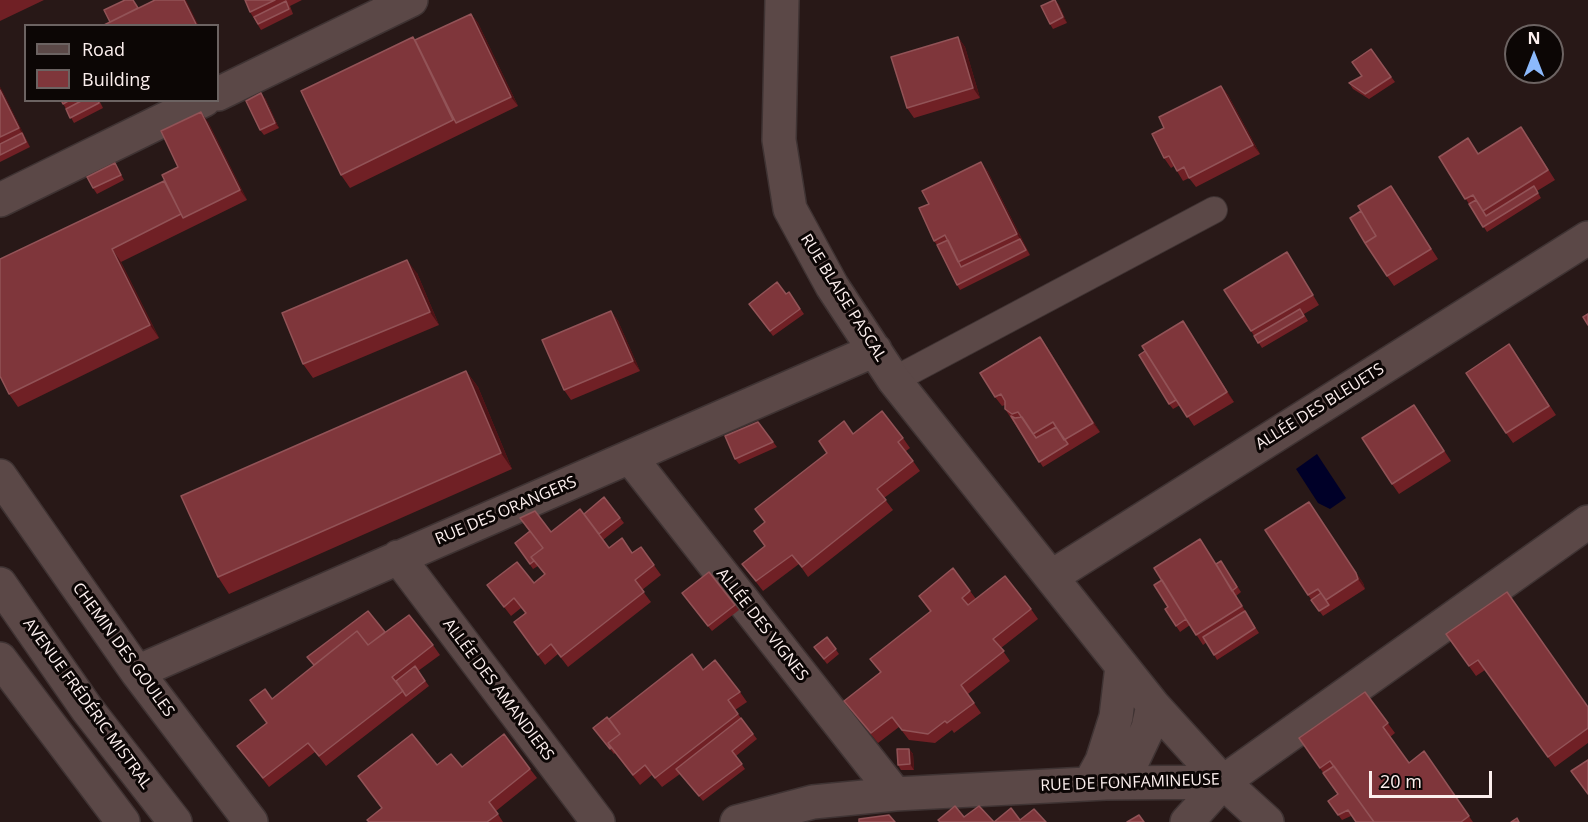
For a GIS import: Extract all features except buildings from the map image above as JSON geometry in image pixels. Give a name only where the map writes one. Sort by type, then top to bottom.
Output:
[{"type":"street","points":[[219,94],[411,0]]},
{"type":"street","name":"RUE BLAISE PASCAL","points":[[783,0],[778,140],[790,209],[832,286],[894,380],[1153,705],[1223,782],[1267,822]]},
{"type":"street","points":[[0,200],[200,102]]},
{"type":"street","name":"ALLÉE DES BLEUETS","points":[[1051,577],[1588,238]]},
{"type":"street","name":"RUE DES ORANGERS","points":[[137,672],[875,350]]},
{"type":"street","name":"ALLÉE DES VIGNES","points":[[630,457],[895,794]]},
{"type":"street","name":"CHEMIN DES GOULES","points":[[0,476],[137,672],[251,822]]},
{"type":"street","name":"RUE DE FONFAMINEUSE","points":[[737,822],[813,802],[895,794],[1106,783],[1223,782],[1588,522]]},
{"type":"street","name":"ALLÉE DES AMANDIERS","points":[[398,557],[598,822]]},
{"type":"street","name":"AVENUE FRÉDÉRIC MISTRAL","points":[[0,584],[87,709],[176,822]]},
{"type":"street","points":[[0,659],[123,822]]},
{"type":"street","points":[[1106,783],[1102,761],[1116,717],[1122,666]]},
{"type":"street","points":[[1106,783],[1148,728],[1153,705]]},
{"type":"street","points":[[1187,822],[1223,782]]},
{"type":"lane","name":"RUE BLAISE PASCAL","points":[[894,380],[1214,210]]},
{"type":"water","points":[[1317,454],[1346,498],[1330,509],[1318,503],[1296,469]]}]
